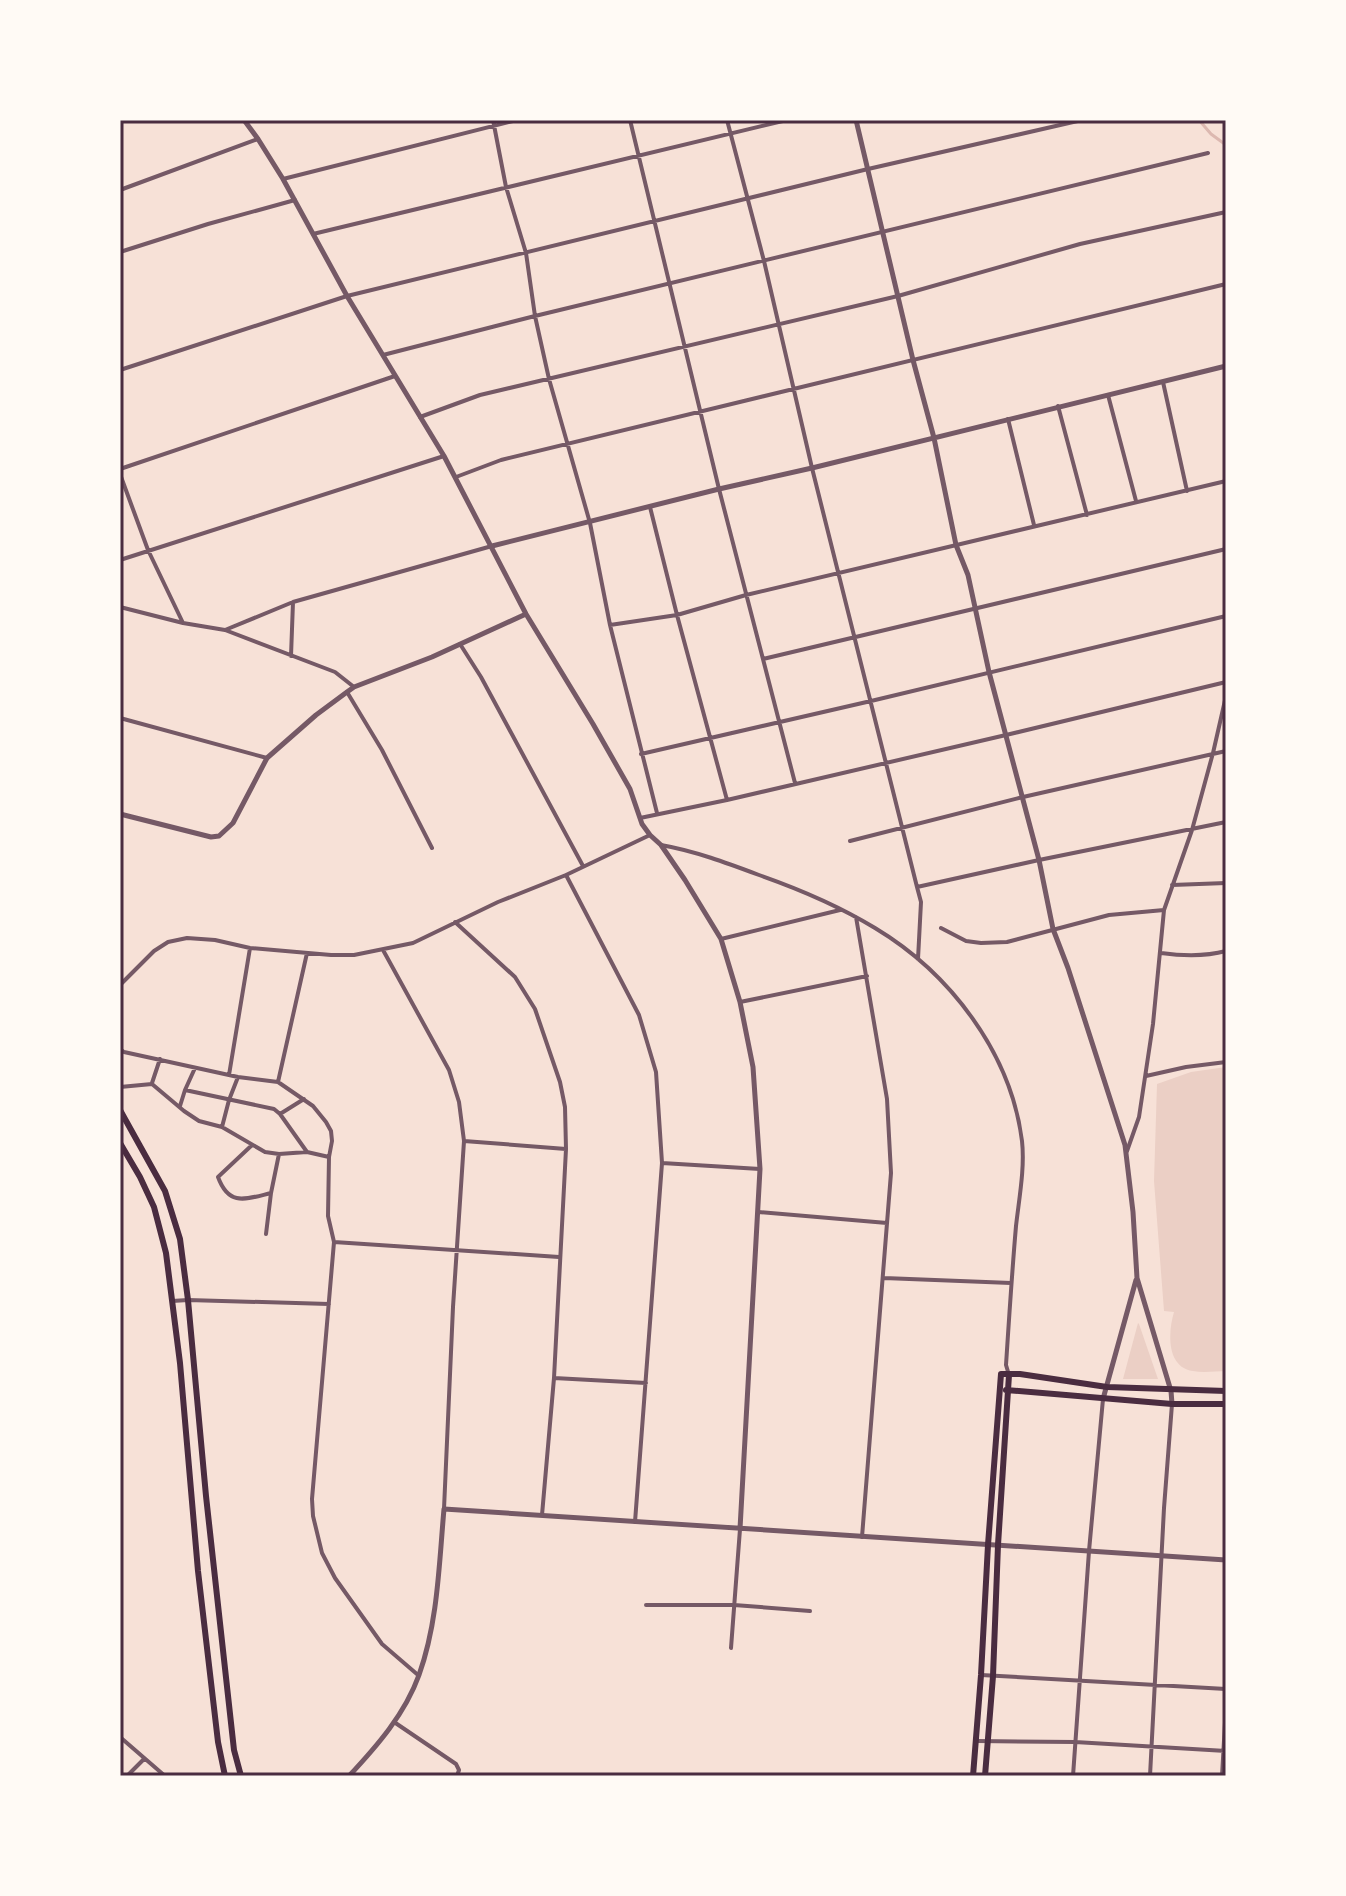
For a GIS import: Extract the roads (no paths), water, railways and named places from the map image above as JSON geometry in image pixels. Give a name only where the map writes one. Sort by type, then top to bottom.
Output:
[{"type":"main road","points":[[120,1110],[158,1176],[172,1208],[180,1239],[234,1750],[241,1776]]},
{"type":"main road","points":[[120,1143],[144,1184],[158,1219],[166,1253],[180,1363],[198,1571],[218,1742],[225,1776]]},
{"type":"main road","points":[[985,1776],[993,1676],[1005,1374],[1107,1387],[1226,1391]]},
{"type":"main road","points":[[1004,1390],[1172,1404],[1226,1404]]},
{"type":"main road","points":[[973,1776],[988,1545],[1004,1390]]},
{"type":"street","points":[[244,120],[283,179],[347,296],[456,477],[526,614],[630,789],[639,818],[685,880],[721,939],[740,1002],[753,1067],[760,1169],[731,1648]]},
{"type":"street","points":[[283,179],[493,123],[517,120]]},
{"type":"street","points":[[630,120],[719,489],[795,783]]},
{"type":"street","points":[[727,120],[921,902],[918,959]]},
{"type":"street","points":[[313,234],[787,120]]},
{"type":"street","points":[[856,120],[934,438],[956,545],[968,575],[989,672],[1039,860],[1053,929],[1120,1124],[1133,1212],[1137,1278],[1171,1391],[1150,1776]]},
{"type":"street","points":[[120,370],[347,296],[1082,120]]},
{"type":"street","points":[[493,123],[506,187],[526,253],[535,316],[549,379],[590,523],[610,625],[657,813]]},
{"type":"street","points":[[120,190],[258,139]]},
{"type":"street","points":[[383,355],[1208,153]]},
{"type":"street","points":[[120,252],[295,200]]},
{"type":"street","points":[[420,417],[480,395],[898,296],[1080,244],[1226,212]]},
{"type":"street","points":[[456,477],[501,460],[1226,284]]},
{"type":"street","points":[[225,630],[293,602],[492,546],[1226,366]]},
{"type":"street","points":[[183,623],[148,550],[120,471],[395,376]]},
{"type":"street","points":[[1163,382],[1187,491]]},
{"type":"street","points":[[1108,395],[1136,501]]},
{"type":"street","points":[[1058,406],[1087,515]]},
{"type":"street","points":[[1008,419],[1034,525]]},
{"type":"street","points":[[120,560],[444,456]]},
{"type":"street","points":[[610,625],[677,615],[746,595],[1226,481]]},
{"type":"street","points":[[650,507],[727,800]]},
{"type":"street","points":[[763,659],[1226,549]]},
{"type":"street","points":[[291,656],[293,602]]},
{"type":"street","points":[[120,607],[225,630],[335,672],[354,687]]},
{"type":"street","points":[[120,814],[211,837],[219,836],[233,823],[267,758],[347,692],[526,614]]},
{"type":"street","points":[[641,754],[1226,616]]},
{"type":"street","points":[[460,644],[481,677],[583,867]]},
{"type":"street","points":[[639,818],[1226,682]]},
{"type":"street","points":[[347,692],[382,750],[432,848]]},
{"type":"street","points":[[1126,1153],[1139,1117],[1155,1012],[1164,910],[1192,830],[1226,696]]},
{"type":"street","points":[[120,718],[267,758]]},
{"type":"street","points":[[850,841],[1023,797],[1226,751]]},
{"type":"street","points":[[917,887],[1226,822]]},
{"type":"street","points":[[120,985],[154,951],[168,942],[187,938],[215,940],[250,948],[331,955],[354,955],[413,943],[650,835]]},
{"type":"street","points":[[661,845],[711,857],[843,909],[918,959],[957,997],[982,1030],[1008,1081],[1022,1142],[1005,1374]]},
{"type":"street","points":[[566,875],[639,1015],[656,1072],[662,1163],[635,1522]]},
{"type":"street","points":[[1172,885],[1226,883]]},
{"type":"street","points":[[721,939],[843,909]]},
{"type":"street","points":[[941,928],[966,941],[1007,942],[1109,915],[1164,910]]},
{"type":"street","points":[[856,917],[887,1099],[891,1173],[862,1537]]},
{"type":"street","points":[[455,922],[515,977],[535,1009],[560,1082],[565,1107],[566,1149],[554,1378],[542,1515]]},
{"type":"street","points":[[229,1076],[250,948]]},
{"type":"street","points":[[349,1776],[394,1722],[419,1675],[434,1614],[444,1509],[464,1141],[459,1102],[449,1070],[383,950]]},
{"type":"street","points":[[1161,953],[1192,956],[1226,951]]},
{"type":"street","points":[[278,1082],[307,953]]},
{"type":"street","points":[[740,1002],[867,976]]},
{"type":"street","points":[[120,1049],[229,1076],[278,1082],[313,1106],[331,1131],[328,1216],[334,1242],[313,1516],[322,1553],[335,1578],[382,1644],[419,1675]]},
{"type":"street","points":[[152,1084],[160,1059]]},
{"type":"street","points":[[1145,1077],[1226,1062]]},
{"type":"street","points":[[179,1107],[195,1068]]},
{"type":"street","points":[[222,1127],[238,1077]]},
{"type":"street","points":[[120,1087],[152,1084],[199,1121],[222,1127],[265,1152],[307,1152],[329,1157]]},
{"type":"street","points":[[185,1090],[268,1107],[280,1114],[307,1152]]},
{"type":"street","points":[[280,1114],[304,1099]]},
{"type":"street","points":[[464,1141],[566,1149]]},
{"type":"street","points":[[252,1145],[218,1177],[220,1183],[229,1195],[242,1200],[271,1193]]},
{"type":"street","points":[[266,1234],[279,1154]]},
{"type":"street","points":[[662,1163],[760,1169]]},
{"type":"street","points":[[758,1212],[887,1223]]},
{"type":"street","points":[[334,1242],[560,1257]]},
{"type":"street","points":[[884,1278],[1011,1283]]},
{"type":"street","points":[[1073,1776],[1103,1399],[1137,1278]]},
{"type":"street","points":[[172,1301],[329,1304]]},
{"type":"street","points":[[554,1378],[646,1383]]},
{"type":"street","points":[[444,1509],[1226,1560]]},
{"type":"street","points":[[646,1605],[734,1605],[810,1611]]},
{"type":"street","points":[[981,1675],[1226,1689]]},
{"type":"street","points":[[1222,1776],[1226,1705]]},
{"type":"street","points":[[394,1722],[456,1764],[459,1770],[457,1776]]},
{"type":"street","points":[[120,1737],[165,1776]]},
{"type":"street","points":[[975,1741],[1075,1742],[1225,1750]]},
{"type":"street","points":[[127,1776],[144,1759]]},
{"type":"waterway","points":[[1199,120],[1226,145]]}]
